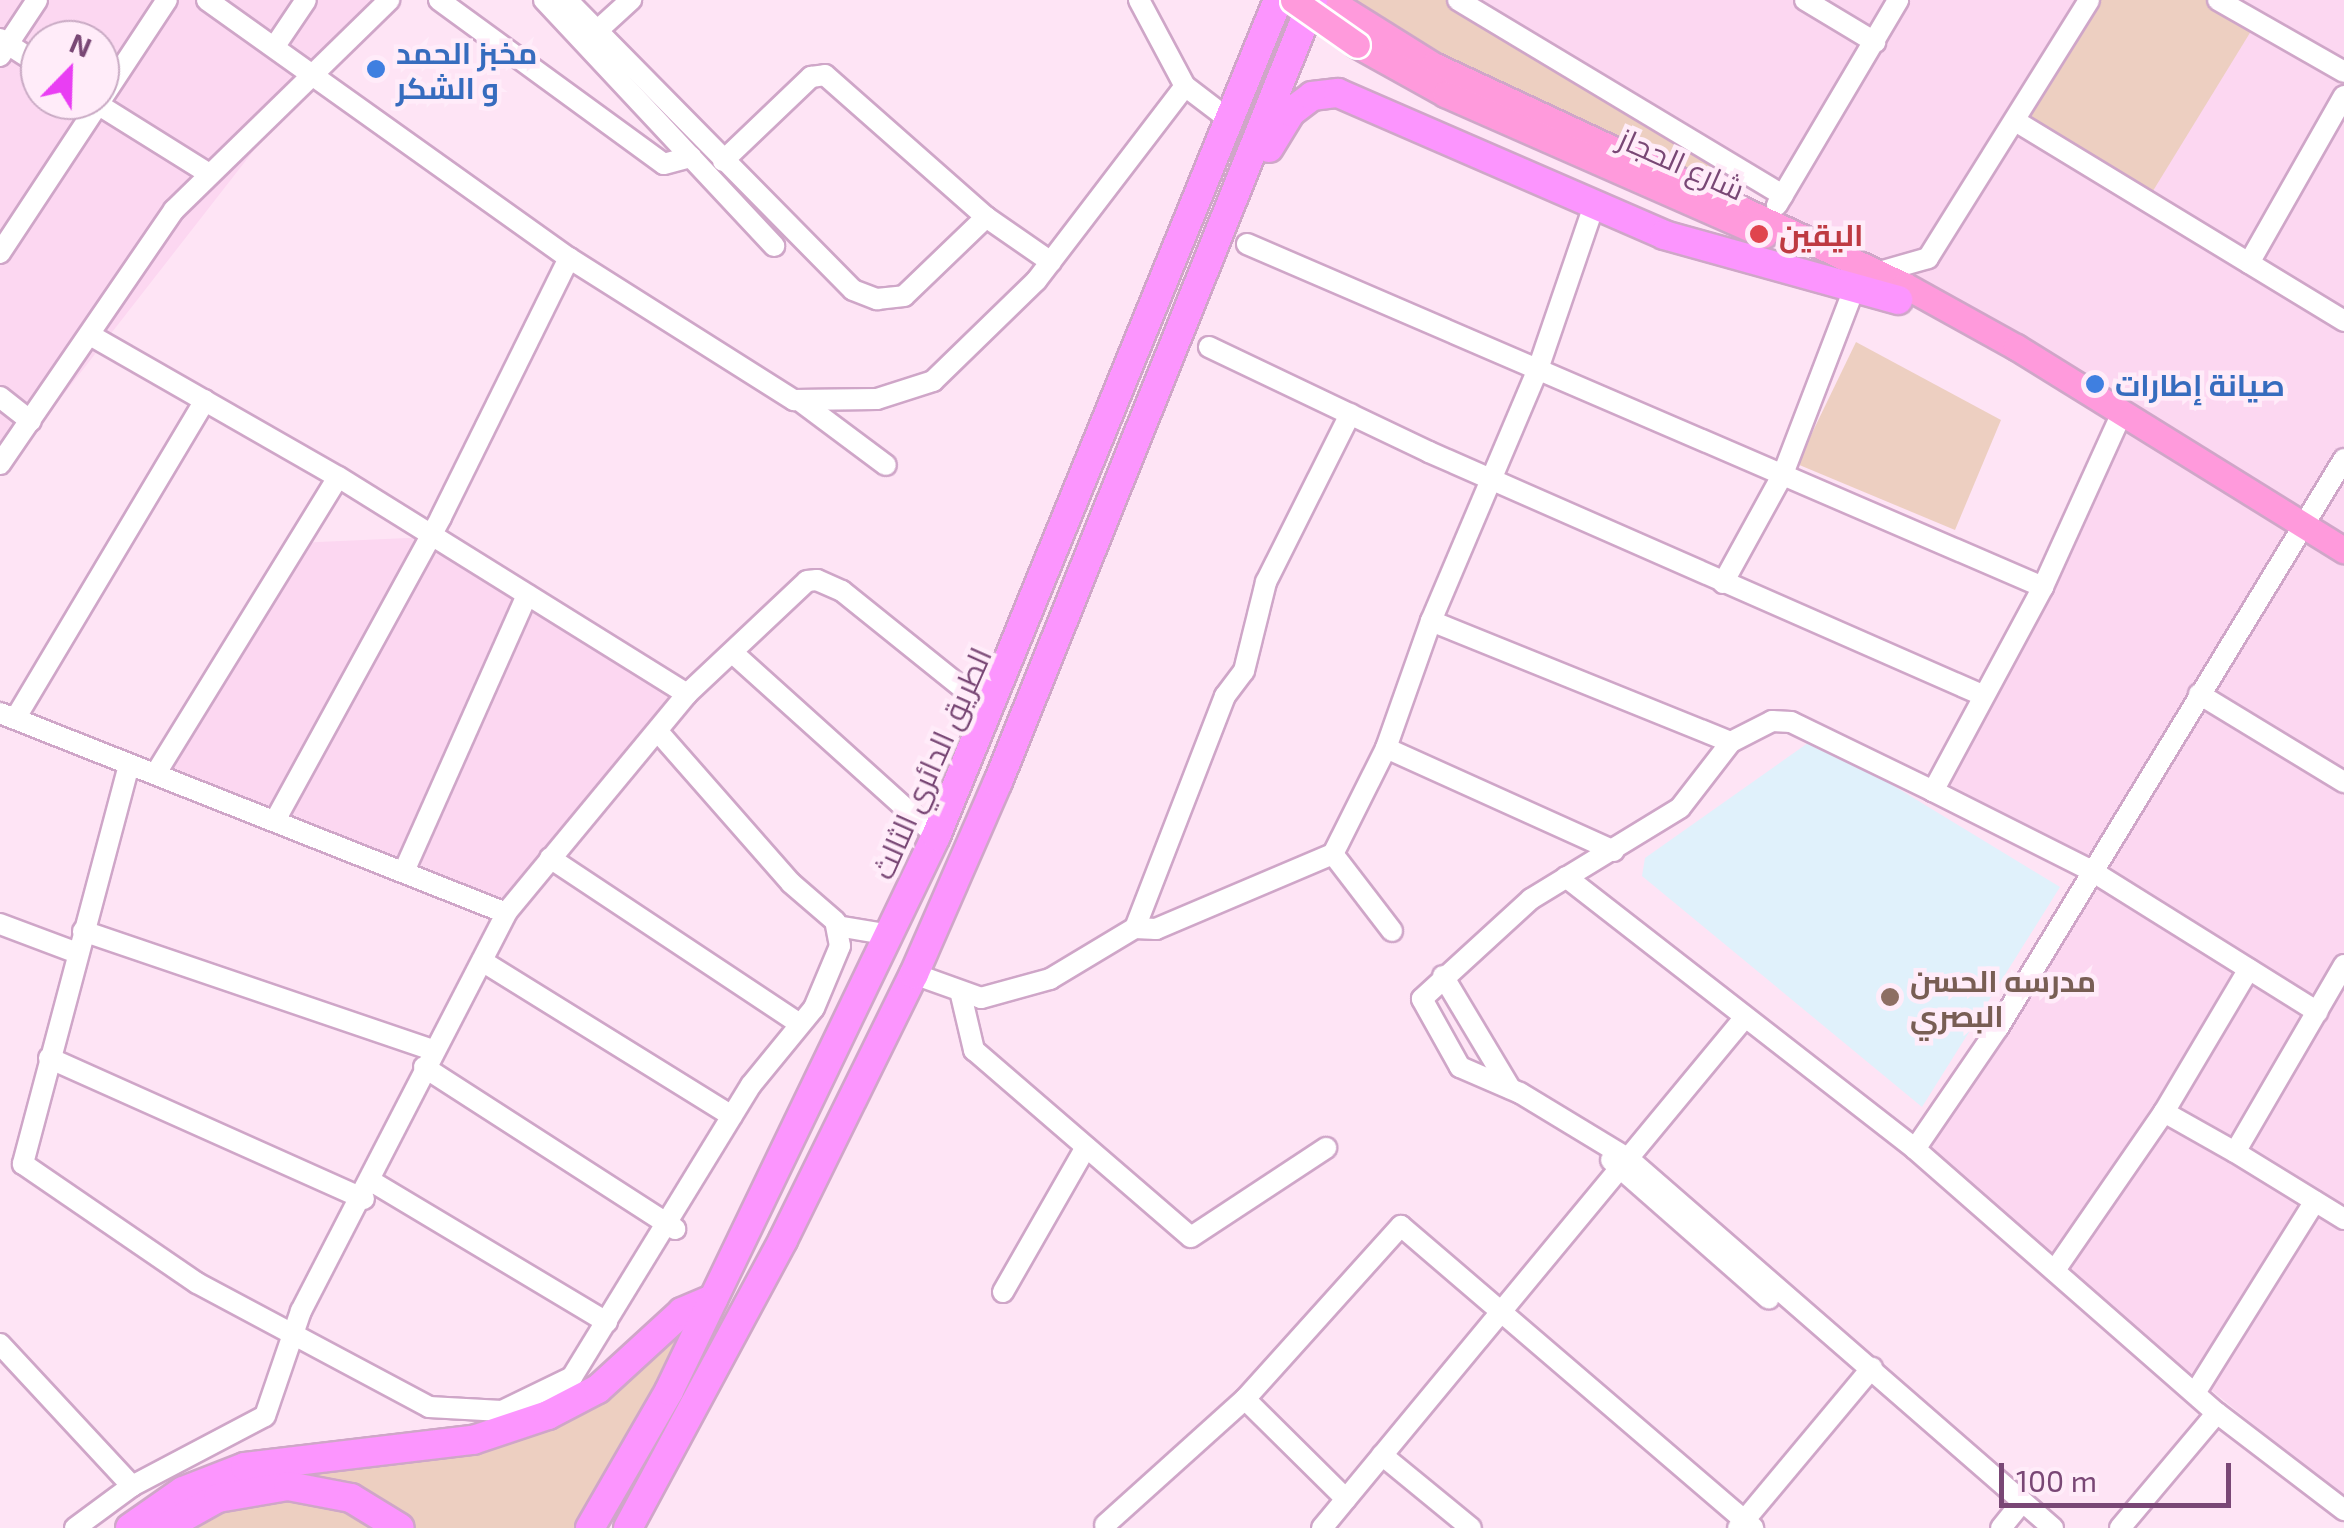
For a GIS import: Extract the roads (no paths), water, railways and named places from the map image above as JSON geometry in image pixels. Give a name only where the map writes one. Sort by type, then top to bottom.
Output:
[{"type":"highway","name":"الطريق الدائري الثالث","points":[[590,1528],[713,1299],[891,936],[991,711],[1278,0]]},
{"type":"highway","points":[[628,1528],[783,1240],[914,974],[1313,0]]},
{"type":"highway","points":[[1231,208],[1291,112],[1312,96],[1338,93],[1593,208],[1852,292],[1898,300]]},
{"type":"highway","points":[[130,1528],[182,1491],[245,1467],[473,1440],[548,1415],[598,1389],[682,1312],[713,1299]]},
{"type":"highway","points":[[164,1528],[218,1498],[288,1486],[351,1498],[400,1528]]},
{"type":"main road","name":"شارع الحجاز","points":[[1293,0],[1362,36],[1433,65],[1879,272],[2016,346],[2052,374]]},
{"type":"main road","name":"شارع الحجاز","points":[[1329,0],[1362,36],[1445,94],[2052,374],[2344,550]]},
{"type":"street","points":[[3,46],[37,0]]},
{"type":"street","points":[[120,67],[167,0]]},
{"type":"street","points":[[207,0],[569,258],[777,395],[800,400],[877,398],[933,381],[1051,262],[1185,86]]},
{"type":"street","points":[[275,46],[306,0]]},
{"type":"street","points":[[0,464],[174,210],[389,0]]},
{"type":"street","points":[[439,0],[664,164],[692,157]]},
{"type":"street","points":[[544,0],[774,246]]},
{"type":"street","points":[[566,0],[853,290],[878,300],[904,296],[986,218]]},
{"type":"street","points":[[598,30],[630,0]]},
{"type":"street","points":[[1139,0],[1185,86],[1230,120]]},
{"type":"street","points":[[1458,0],[1783,195]]},
{"type":"street","points":[[1806,0],[1875,42]]},
{"type":"street","points":[[1768,220],[1898,0]]},
{"type":"street","points":[[1879,272],[1928,258],[2018,122],[2089,0]]},
{"type":"street","points":[[2218,0],[2344,72]]},
{"type":"street","points":[[723,160],[811,77],[825,75],[986,218],[1051,262]]},
{"type":"street","points":[[2249,263],[2344,96]]},
{"type":"street","points":[[120,118],[208,173]]},
{"type":"street","points":[[0,252],[84,120]]},
{"type":"street","points":[[2018,122],[2344,321]]},
{"type":"street","points":[[914,974],[961,996],[981,998],[1050,979],[1145,928],[1333,854],[1386,748],[1431,620],[1538,369],[1593,208]]},
{"type":"street","points":[[1248,244],[2043,587]]},
{"type":"street","points":[[277,817],[430,536],[569,258]]},
{"type":"street","points":[[1723,583],[1783,474],[1852,292]]},
{"type":"street","points":[[90,335],[338,477],[686,695]]},
{"type":"street","points":[[1209,347],[1723,583],[1982,695]]},
{"type":"street","points":[[0,397],[31,421]]},
{"type":"street","points":[[205,400],[8,716],[277,817],[506,913]]},
{"type":"street","points":[[800,400],[886,465]]},
{"type":"street","points":[[1145,928],[1142,897],[1225,696],[1244,671],[1266,582],[1350,414]]},
{"type":"street","points":[[1933,791],[2043,587],[2120,415]]},
{"type":"street","points":[[1916,1150],[2092,872],[2344,459]]},
{"type":"street","points":[[156,773],[338,477]]},
{"type":"street","points":[[75,1528],[132,1486],[265,1416],[292,1336],[428,1059],[506,913],[659,733],[686,695],[807,581],[817,580],[842,591],[991,711]]},
{"type":"street","points":[[405,868],[527,595]]},
{"type":"street","points":[[1431,620],[1732,742]]},
{"type":"street","points":[[733,653],[936,836]]},
{"type":"street","points":[[2199,694],[2344,782]]},
{"type":"street","points":[[2053,1528],[1624,1165],[1510,1088],[1460,1067],[1422,999],[1442,976],[1519,908],[1684,804],[1732,742],[1772,721],[1791,722],[2092,872],[2318,1012]]},
{"type":"street","points":[[659,733],[790,883],[838,926],[891,936]]},
{"type":"street","points":[[1386,748],[1614,851]]},
{"type":"street","points":[[130,764],[75,952],[25,1166],[196,1283],[429,1407],[502,1411],[569,1380],[672,1227],[732,1116],[814,1008],[837,956],[838,926]]},
{"type":"street","points":[[1333,854],[1392,932]]},
{"type":"street","points":[[550,858],[800,1024]]},
{"type":"street","points":[[1566,877],[1916,1150],[2217,1412],[2344,1510]]},
{"type":"street","points":[[0,924],[75,952]]},
{"type":"street","points":[[83,930],[428,1059],[672,1227]]},
{"type":"street","points":[[482,961],[732,1116]]},
{"type":"street","points":[[2235,1152],[2344,965]]},
{"type":"street","points":[[2055,1270],[2164,1112],[2249,969]]},
{"type":"street","points":[[1442,976],[1510,1088]]},
{"type":"street","points":[[961,996],[974,1050],[1196,1238],[1326,1148]]},
{"type":"street","points":[[814,1008],[849,1022]]},
{"type":"street","points":[[1322,1528],[1745,1018]]},
{"type":"street","points":[[49,1058],[367,1190],[608,1322]]},
{"type":"street","points":[[2164,1112],[2344,1219]]},
{"type":"street","points":[[1003,1292],[1086,1148]]},
{"type":"street","points":[[2195,1393],[2316,1201]]},
{"type":"street","points":[[1105,1525],[1245,1399],[1401,1226],[1745,1525],[1868,1373]]},
{"type":"street","points":[[0,1344],[132,1486]]},
{"type":"street","points":[[1245,1399],[1346,1499]]},
{"type":"street","points":[[2120,1528],[2217,1412]]},
{"type":"street","points":[[1382,1455],[1471,1528]]},
{"type":"street","points":[[2002,1528],[2021,1503]]},
{"type":"place","name":"مخبز الحمد و الشكر","points":[[376,69]]},
{"type":"place","name":"اليقين","points":[[1759,234]]},
{"type":"place","name":"صيانة إطارات","points":[[2095,384]]},
{"type":"place","name":"مدرسه الحسن البصري","points":[[1890,997]]}]
